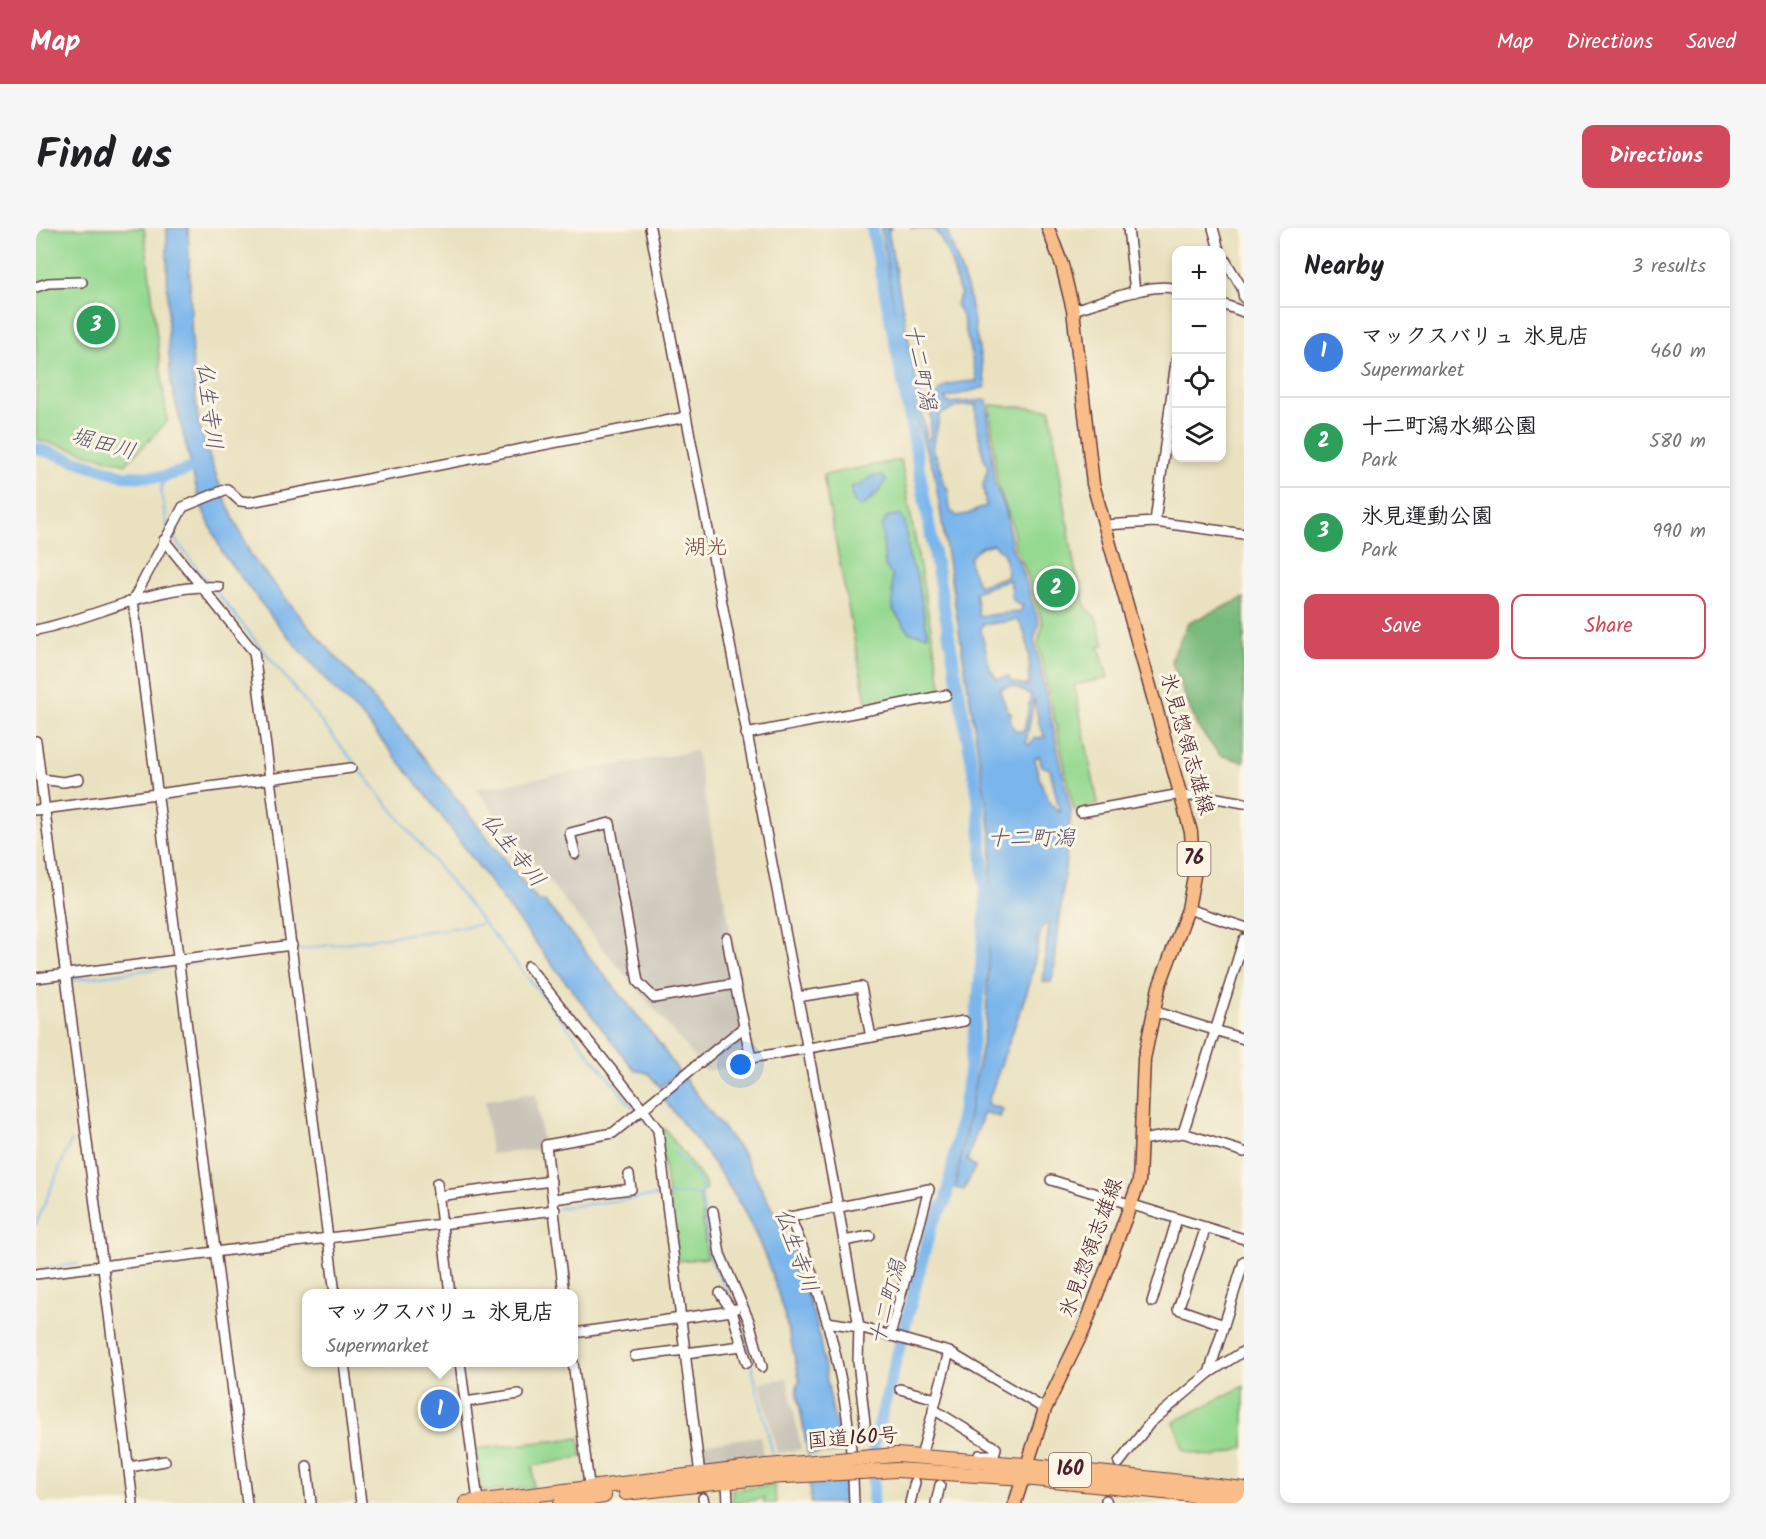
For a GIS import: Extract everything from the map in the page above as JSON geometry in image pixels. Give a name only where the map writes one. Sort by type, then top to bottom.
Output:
[{"type":"highway","name":"国道160号","points":[[561,1503],[591,1496],[896,1455],[955,1460],[1168,1497],[1244,1500]]},
{"type":"highway","name":"国道160号","points":[[472,1502],[591,1496],[727,1482],[767,1471],[1025,1472],[1244,1489]]},
{"type":"main road","name":"氷見惣領志雄線","points":[[1015,1503],[1045,1409],[1084,1329],[1132,1206],[1139,1182],[1144,1059],[1152,1011],[1158,987],[1188,909],[1194,876],[1194,853],[1181,795],[1093,484],[1073,310],[1062,266],[1048,228]]},
{"type":"street","points":[[650,228],[838,1207],[859,1328],[858,1361],[866,1424]]},
{"type":"street","points":[[1128,228],[1135,292]]},
{"type":"street","points":[[1213,228],[1218,246]]},
{"type":"street","points":[[1226,263],[1242,288],[1244,298]]},
{"type":"street","points":[[36,287],[48,283],[82,282]]},
{"type":"street","points":[[1073,310],[1152,287],[1172,288]]},
{"type":"street","points":[[1226,306],[1244,312]]},
{"type":"street","points":[[1155,522],[1172,392]]},
{"type":"street","points":[[247,1503],[133,600],[183,507],[195,500],[227,489],[231,489],[240,501],[250,502],[686,417]]},
{"type":"street","points":[[1104,525],[1155,522],[1244,534]]},
{"type":"street","points":[[164,540],[254,652],[334,1289]]},
{"type":"street","points":[[36,630],[67,624],[133,600],[202,586],[219,587]]},
{"type":"street","points":[[746,734],[946,695]]},
{"type":"street","points":[[36,741],[41,778],[41,810],[67,974],[133,1503]]},
{"type":"street","points":[[41,810],[351,768]]},
{"type":"street","points":[[41,778],[63,782],[79,779]]},
{"type":"street","points":[[1081,812],[1181,795],[1200,795],[1244,803]]},
{"type":"street","points":[[575,854],[570,833],[610,823],[638,982],[654,999],[735,984]]},
{"type":"street","points":[[1188,909],[1244,927]]},
{"type":"street","points":[[727,938],[751,1058],[964,1021]]},
{"type":"street","points":[[1183,1133],[1244,939]]},
{"type":"street","points":[[36,978],[292,945]]},
{"type":"street","points":[[528,966],[658,1130],[699,1467]]},
{"type":"street","points":[[796,997],[861,987],[871,1037]]},
{"type":"street","points":[[1152,1011],[1244,1039]]},
{"type":"street","points":[[564,1289],[546,1145],[613,1133],[689,1069],[744,1027]]},
{"type":"street","points":[[1141,1140],[1183,1133],[1244,1152]]},
{"type":"street","points":[[554,1199],[631,1189],[629,1175]]},
{"type":"street","points":[[1051,1180],[1244,1239]]},
{"type":"street","points":[[438,1196],[551,1181]]},
{"type":"street","points":[[437,1183],[449,1289]]},
{"type":"street","points":[[854,1503],[850,1433],[827,1322],[821,1296],[790,1217],[930,1189],[890,1336]]},
{"type":"street","points":[[36,1274],[328,1237],[441,1226],[555,1210]]},
{"type":"street","points":[[713,1211],[720,1254],[743,1305],[762,1367]]},
{"type":"street","points":[[1152,1302],[1177,1219]]},
{"type":"street","points":[[1206,1227],[1179,1309],[1224,1325]]},
{"type":"street","points":[[844,1241],[870,1236]]},
{"type":"street","points":[[1209,1373],[1244,1261]]},
{"type":"street","points":[[720,1293],[732,1311],[747,1363]]},
{"type":"street","points":[[578,1332],[732,1311],[743,1305]]},
{"type":"street","points":[[827,1322],[859,1328],[949,1352],[1045,1409]]},
{"type":"street","points":[[635,1356],[742,1346]]},
{"type":"street","points":[[1119,1463],[1150,1423],[1209,1373],[1244,1351]]},
{"type":"street","points":[[923,1449],[949,1352]]},
{"type":"street","points":[[345,1367],[361,1503]]},
{"type":"street","points":[[460,1367],[465,1402],[472,1502]]},
{"type":"street","points":[[574,1367],[591,1496]]},
{"type":"street","points":[[900,1389],[935,1404],[996,1448],[994,1455],[966,1455],[955,1460]]},
{"type":"street","points":[[465,1402],[519,1394]]},
{"type":"street","points":[[129,1467],[165,1461]]},
{"type":"street","points":[[307,1466],[311,1503]]},
{"type":"street","points":[[727,1482],[728,1503]]},
{"type":"street","points":[[910,1503],[915,1482]]},
{"type":"street","points":[[936,1503],[940,1485]]},
{"type":"shaded area","points":[[696,751],[756,1063],[706,1071],[589,932],[476,789]]},
{"type":"shaded area","points":[[536,1093],[543,1149],[491,1154],[485,1100]]},
{"type":"shaded area","points":[[787,1378],[801,1449],[777,1453],[760,1383]]},
{"type":"shaded area","points":[[760,1436],[764,1461],[707,1467],[707,1461],[701,1461],[699,1445]]},
{"type":"green space","points":[[36,228],[144,228],[167,422],[126,464],[36,439]]},
{"type":"green space","points":[[990,405],[1050,409],[1074,565],[1086,608],[1096,618],[1104,645],[1099,646],[1108,678],[1074,685],[1098,804],[1074,810],[1038,643],[1043,624],[1025,568],[1015,548],[1013,528],[997,482]]},
{"type":"green space","points":[[901,460],[942,691],[867,706],[823,475]]},
{"type":"green space","points":[[1244,598],[1244,762],[1220,755],[1197,726],[1171,660],[1188,623]]},
{"type":"green space","points":[[665,1129],[704,1181],[706,1189],[700,1195],[707,1258],[677,1261],[660,1135]]},
{"type":"green space","points":[[1244,1386],[1244,1448],[1214,1457],[1184,1451],[1174,1422]]},
{"type":"green space","points":[[579,1438],[582,1457],[533,1466],[533,1487],[487,1492],[480,1488],[474,1449]]},
{"type":"green space","points":[[774,1485],[776,1503],[764,1503],[764,1498],[733,1503],[732,1490]]},
{"type":"water","points":[[167,228],[188,228],[193,377],[199,426],[223,495],[251,556],[310,628],[405,734],[538,901],[545,902],[657,1040],[679,1072],[660,1087],[648,1073],[635,1070],[518,920],[427,796],[363,717],[330,685],[276,622],[223,554],[200,503],[171,384]]},
{"type":"water","name":"十二町潟","points":[[881,228],[893,228],[888,230],[927,440],[930,439],[931,415],[925,411],[932,405],[939,391],[947,385],[977,381],[963,318],[956,304],[961,294],[946,249],[934,229],[910,228],[946,228],[968,291],[986,387],[945,398],[948,403],[987,400],[994,482],[1006,510],[1012,548],[1022,569],[1039,623],[1034,640],[1071,811],[1054,972],[1051,982],[1043,982],[1049,922],[1041,928],[1031,980],[987,1104],[1003,1109],[1000,1117],[984,1112],[967,1160],[975,1167],[964,1190],[955,1188],[986,1023],[992,840],[934,471],[907,382]],"holes":[[[976,405],[979,438],[988,467],[983,486],[986,506],[957,516],[950,510],[948,489],[943,483],[942,471],[933,448],[940,414],[960,406]],[[993,544],[1004,554],[1008,576],[979,586],[970,565],[970,557],[981,547]],[[1009,580],[1012,590],[1011,597],[1017,604],[1023,605],[1020,612],[979,616],[975,592]],[[1017,620],[1027,643],[1028,686],[1012,682],[1008,676],[997,679],[990,669],[981,631],[982,625]],[[1012,686],[1031,695],[1024,731],[1015,731],[1010,720],[1011,713],[1007,710],[1000,691],[1002,688]],[[1034,699],[1039,723],[1045,737],[1034,738],[1030,745],[1026,743]],[[1039,756],[1042,766],[1050,769],[1060,812],[1055,809],[1047,796],[1035,758]]]},
{"type":"water","points":[[872,476],[882,476],[886,480],[879,491],[862,507],[853,499],[852,486],[859,486]]},
{"type":"water","points":[[900,515],[905,522],[909,557],[916,573],[928,635],[910,633],[893,610],[892,575],[885,566],[882,526],[888,516]]},
{"type":"water","points":[[684,1078],[743,1154],[787,1237],[817,1325],[833,1414],[844,1452],[808,1454],[797,1391],[797,1384],[800,1382],[795,1358],[768,1263],[747,1217],[727,1183],[661,1096]]},
{"type":"water","points":[[847,1478],[848,1503],[811,1503],[809,1480]]},
{"type":"waterway","name":"十二町潟","points":[[872,228],[909,413],[978,797],[986,902],[979,992],[968,1081],[946,1200],[932,1223],[874,1444],[873,1503]]},
{"type":"waterway","name":"堀田川","points":[[36,448],[124,476],[163,477],[196,467]]},
{"type":"waterway","points":[[163,477],[161,492],[168,530]]},
{"type":"waterway","points":[[172,535],[208,583]]},
{"type":"waterway","points":[[214,589],[633,1108]]},
{"type":"waterway","points":[[294,950],[481,924]]},
{"type":"waterway","points":[[181,965],[288,950]]},
{"type":"waterway","points":[[71,980],[175,966]]},
{"type":"waterway","points":[[36,984],[65,981]]},
{"type":"waterway","points":[[641,1116],[647,1123]]},
{"type":"waterway","points":[[36,1224],[71,1141]]},
{"type":"waterway","points":[[674,1152],[700,1181],[710,1258],[735,1306]]},
{"type":"waterway","points":[[668,1195],[690,1193],[703,1199]]},
{"type":"waterway","points":[[558,1208],[662,1195]]},
{"type":"waterway","points":[[36,1269],[78,1264]]},
{"type":"waterway","points":[[738,1311],[749,1354]]},
{"type":"waterway","points":[[751,1363],[774,1459]]},
{"type":"place","name":"氷見運動公園","points":[[96,325]]},
{"type":"place","name":"十二町潟水郷公園","points":[[1056,588]]},
{"type":"place","name":"マックスバリュ 氷見店","points":[[440,1409]]},
{"type":"district","name":"湖光","points":[[706,548]]},
{"type":"water label","name":"仏生寺川","points":[[208,406]]},
{"type":"water label","name":"仏生寺川","points":[[512,851]]},
{"type":"water label","name":"仏生寺川","points":[[795,1251]]}]
